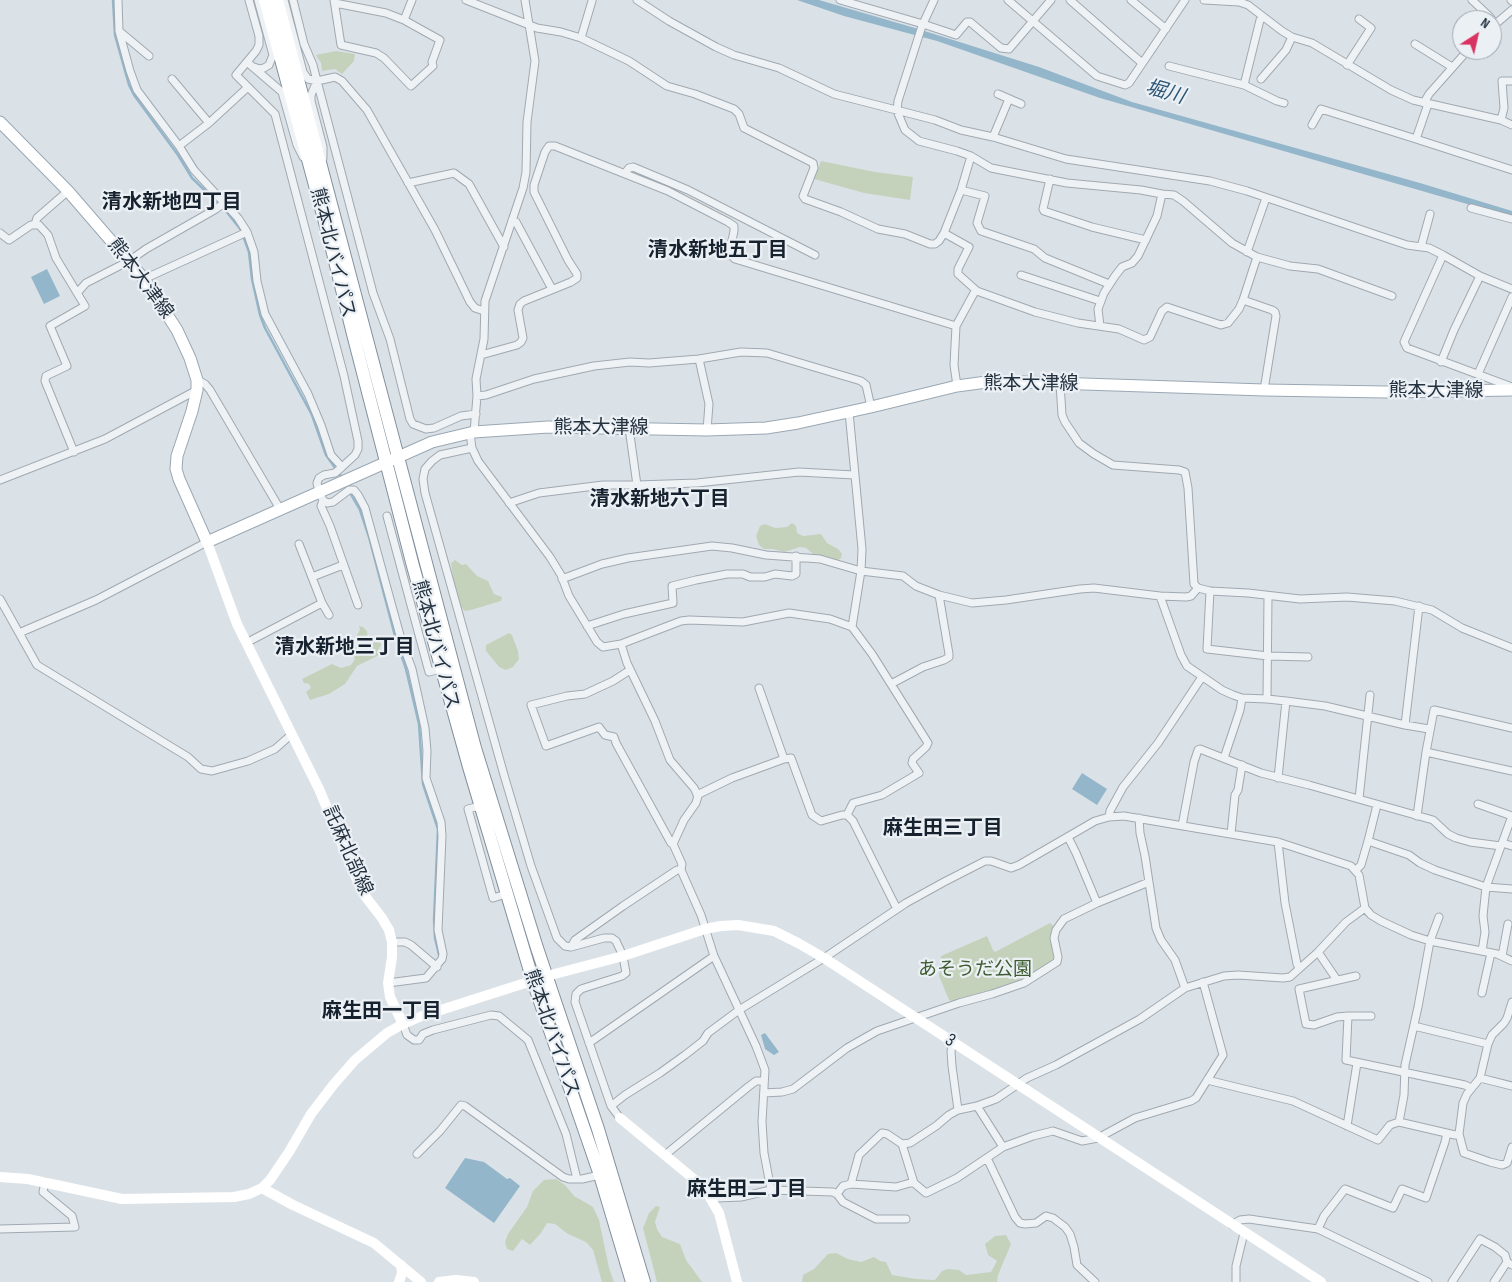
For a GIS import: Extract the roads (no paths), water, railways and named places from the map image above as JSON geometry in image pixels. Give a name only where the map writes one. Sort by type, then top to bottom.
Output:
[{"type":"highway","name":"熊本北バイパス","points":[[265,0],[318,176]]},
{"type":"highway","name":"熊本北バイパス","points":[[277,0],[318,176],[392,460],[510,863],[598,1129],[644,1282]]},
{"type":"highway","name":"熊本北バイパス","points":[[392,460],[407,568],[441,669],[533,981],[600,1175],[632,1282]]},
{"type":"main road","name":"熊本大津線","points":[[0,122],[68,191],[144,279],[177,330],[190,358],[197,385]]},
{"type":"main road","name":"熊本大津線","points":[[207,542],[280,509],[321,496],[432,442],[472,433],[548,427],[707,430],[766,428],[871,408],[956,386],[1006,381],[1264,390],[1386,392],[1512,389]]},
{"type":"main road","points":[[197,385],[192,411],[177,456],[176,469],[207,542]]},
{"type":"street","points":[[118,0],[119,31],[137,90],[221,205],[238,218],[244,234],[253,246],[265,314],[308,394],[322,425],[331,455],[342,468]]},
{"type":"street","points":[[249,0],[259,36],[259,44],[249,64],[236,75],[275,114],[344,376],[358,441],[358,449],[355,455],[342,468],[319,478],[317,483],[321,496],[321,506],[358,605]]},
{"type":"street","points":[[249,64],[259,69],[264,68],[269,66],[273,55],[258,0]]},
{"type":"street","points":[[284,0],[303,72],[308,78],[317,81],[336,77],[342,81],[367,110],[434,230],[470,302],[475,308],[484,311]]},
{"type":"street","points":[[292,0],[304,44],[313,65],[373,293],[390,339],[410,418],[413,424],[426,429],[434,428],[462,416],[476,414]]},
{"type":"street","points":[[404,20],[412,0]]},
{"type":"street","points":[[466,0],[529,24],[580,38],[629,60],[667,86],[695,94],[734,109],[739,114],[744,128],[813,163],[814,168],[803,196],[805,199],[878,229],[904,234],[930,244],[935,244],[939,241],[961,190],[971,156]]},
{"type":"street","points":[[525,0],[535,61],[527,122],[527,163],[523,188],[485,301],[484,339],[476,379],[476,414],[472,433],[472,448],[478,461],[550,557],[569,596],[597,642],[603,647],[620,644],[681,621],[689,620],[743,622],[789,614],[830,619],[852,627],[872,654],[927,741],[926,747],[913,759],[912,763],[919,773],[882,795],[853,803],[847,815]]},
{"type":"street","points":[[580,38],[592,0]]},
{"type":"street","points":[[637,0],[669,21],[734,56],[778,68],[834,94],[935,120],[961,130],[993,137],[1066,159],[1210,181],[1247,191],[1407,245],[1429,248],[1480,276],[1512,289]]},
{"type":"street","points":[[934,0],[922,25],[898,101],[897,111],[905,130],[919,141],[971,156],[992,168],[1067,182],[1174,195],[1232,243],[1257,257],[1290,266],[1331,272],[1392,296]]},
{"type":"street","points":[[1008,0],[1097,76],[1125,85],[1129,83],[1185,0]]},
{"type":"street","points":[[844,1],[860,3],[956,35],[967,22],[970,22],[1001,48],[1008,49],[1051,0]]},
{"type":"street","points":[[1070,0],[1142,63]]},
{"type":"street","points":[[1131,0],[1166,29]]},
{"type":"street","points":[[1204,0],[1250,2],[1263,17],[1282,31],[1312,43],[1390,90],[1426,103],[1501,120],[1512,125]]},
{"type":"street","points":[[1472,0],[1483,10]]},
{"type":"street","points":[[335,1],[386,13],[404,20],[440,40],[432,62],[433,66],[411,86],[384,58],[376,54],[341,45],[335,1]]},
{"type":"street","points":[[1502,19],[1512,10]]},
{"type":"street","points":[[1244,85],[1260,20],[1263,17]]},
{"type":"street","points":[[1347,65],[1371,28],[1359,19]]},
{"type":"street","points":[[119,31],[149,56]]},
{"type":"street","points":[[1261,79],[1286,50],[1292,36]]},
{"type":"street","points":[[1415,44],[1452,67]]},
{"type":"street","points":[[1416,139],[1429,94],[1459,60]]},
{"type":"street","points":[[249,64],[282,92],[297,145],[318,176]]},
{"type":"street","points":[[1169,66],[1244,85],[1284,103]]},
{"type":"street","points":[[172,79],[210,123]]},
{"type":"street","points":[[317,81],[310,94],[323,147],[318,176]]},
{"type":"street","points":[[1501,120],[1504,108],[1502,81],[1512,81]]},
{"type":"street","points":[[179,146],[210,123],[248,88]]},
{"type":"street","points":[[998,94],[1021,104]]},
{"type":"street","points":[[993,137],[1009,99]]},
{"type":"street","points":[[1312,124],[1321,110],[1512,170]]},
{"type":"street","points":[[481,354],[517,345],[521,342],[523,338],[518,310],[520,304],[575,280],[577,274],[534,192],[534,185],[545,152],[549,146],[555,146],[668,191],[728,222],[734,226],[730,250],[735,260],[956,326]]},
{"type":"street","points":[[625,173],[629,168],[633,167],[680,186],[815,256]]},
{"type":"street","points":[[408,183],[454,173],[469,184],[504,247]]},
{"type":"street","points":[[1050,179],[1044,211],[1146,240]]},
{"type":"street","points":[[961,190],[985,196],[977,223],[981,231],[1034,249],[1045,258],[1109,284]]},
{"type":"street","points":[[35,224],[37,218],[68,191]]},
{"type":"street","points":[[1100,326],[1098,312],[1100,302],[1109,284],[1122,267],[1132,263],[1138,256],[1157,216],[1162,194]]},
{"type":"street","points":[[1247,252],[1266,198]]},
{"type":"street","points":[[78,292],[86,282],[129,261],[146,248],[221,205]]},
{"type":"street","points":[[1471,208],[1512,220]]},
{"type":"street","points":[[1421,247],[1430,214]]},
{"type":"street","points":[[512,220],[516,222],[552,289]]},
{"type":"street","points":[[0,233],[9,240],[31,225],[39,225],[48,236],[56,258],[85,306],[50,326],[67,366],[46,376],[45,381],[74,452]]},
{"type":"street","points":[[944,233],[969,247],[958,269],[958,274],[977,291],[1036,312],[1078,323],[1118,329],[1147,340],[1166,307],[1221,326],[1228,323],[1239,309],[1243,300],[1257,257]]},
{"type":"street","points":[[144,279],[244,234]]},
{"type":"street","points":[[1443,255],[1404,342],[1407,348],[1478,374],[1512,389]]},
{"type":"street","points":[[1021,275],[1100,302]]},
{"type":"street","points":[[1442,362],[1454,330],[1480,276]]},
{"type":"street","points":[[956,386],[954,365],[956,326],[977,291]]},
{"type":"street","points":[[1478,374],[1512,298]]},
{"type":"street","points":[[1243,300],[1272,310],[1276,316],[1264,390]]},
{"type":"street","points":[[477,396],[486,395],[528,380],[594,366],[630,362],[649,363],[699,359],[755,351],[861,381],[866,385],[871,408]]},
{"type":"street","points":[[699,359],[709,404],[707,430]]},
{"type":"street","points":[[1060,383],[1062,415],[1065,422],[1079,442],[1094,454],[1113,465],[1185,472],[1188,488],[1194,584],[1198,588],[1210,591],[1300,599],[1347,597],[1395,601],[1439,613],[1462,628],[1512,648]]},
{"type":"street","points":[[0,480],[106,439],[197,385],[205,384],[280,509]]},
{"type":"street","points":[[849,412],[862,549],[861,571],[852,627]]},
{"type":"street","points":[[629,428],[637,485]]},
{"type":"street","points":[[472,448],[446,453],[432,461],[425,469],[423,479],[425,493],[482,701],[531,866],[557,938],[565,946],[571,947],[604,938],[612,938],[616,941],[623,956],[626,973],[581,989],[576,994],[575,1002],[611,1106],[620,1118],[695,1180],[712,1201],[719,1213],[737,1282]]},
{"type":"street","points":[[509,503],[539,493],[603,485],[697,483],[799,472],[854,475]]},
{"type":"street","points":[[321,496],[327,503],[333,502],[349,490],[354,490],[365,508],[401,640],[412,670],[427,751],[426,778],[441,822],[438,930],[443,954],[442,959],[426,978],[388,983]]},
{"type":"street","points":[[387,516],[407,568]]},
{"type":"street","points":[[18,633],[96,600],[207,542]]},
{"type":"street","name":"託麻北部線","points":[[207,542],[234,616],[319,789],[358,882],[365,896],[389,930],[392,942],[388,983],[390,997],[403,1024]]},
{"type":"street","points":[[299,544],[322,603],[329,615]]},
{"type":"street","points":[[562,579],[602,564],[628,558],[712,546],[766,555],[820,559],[861,571],[903,576],[916,586],[939,595],[972,602],[1006,600],[1080,588],[1186,597],[1191,596],[1198,588]]},
{"type":"street","points":[[587,626],[624,614],[673,603],[672,586],[696,580],[727,574],[743,574],[750,577],[765,577],[775,574],[792,576],[796,574],[796,556]]},
{"type":"street","points":[[312,577],[343,565]]},
{"type":"street","points":[[1210,591],[1208,649],[1268,656],[1308,657]]},
{"type":"street","points":[[891,684],[922,667],[949,657],[939,595]]},
{"type":"street","points":[[1160,596],[1181,656],[1187,666],[1222,690],[1242,698],[1325,706],[1429,729]]},
{"type":"street","points":[[1267,699],[1268,596]]},
{"type":"street","points":[[0,599],[37,665],[188,756],[201,769],[212,771],[248,761],[275,749],[292,734]]},
{"type":"street","points":[[246,643],[322,603]]},
{"type":"street","points":[[1405,725],[1419,606]]},
{"type":"street","points":[[620,644],[670,760],[698,795],[696,804],[684,820],[674,844]]},
{"type":"street","points":[[630,670],[613,681],[585,694],[567,696],[531,705],[546,746],[598,727],[605,735],[614,737],[671,843],[674,844],[682,864],[682,870],[702,916],[714,956],[765,1070],[762,1122],[764,1153],[771,1190]]},
{"type":"street","points":[[1109,817],[1112,805],[1122,787],[1158,743],[1202,677]]},
{"type":"street","points":[[759,688],[784,759]]},
{"type":"street","points":[[1359,799],[1370,695]]},
{"type":"street","points":[[1224,758],[1240,710],[1242,698]]},
{"type":"street","points":[[1278,778],[1286,701]]},
{"type":"street","points":[[1416,816],[1429,729],[1434,710],[1512,728]]},
{"type":"street","points":[[1182,826],[1189,786],[1198,750],[1200,749],[1278,778],[1433,820],[1448,834],[1456,838],[1470,842],[1512,846]]},
{"type":"street","points":[[1426,752],[1512,770]]},
{"type":"street","points":[[698,795],[719,783],[791,758],[812,815],[821,821],[842,814],[847,815],[853,821],[897,909]]},
{"type":"street","points":[[1231,834],[1235,795],[1238,790],[1242,765]]},
{"type":"street","points":[[1478,804],[1512,816],[1486,887],[1483,916],[1485,932],[1482,950]]},
{"type":"street","points":[[1356,870],[1361,865],[1377,805]]},
{"type":"street","points":[[611,1106],[699,1044],[708,1033],[739,1010],[824,958],[897,909],[980,864],[991,861],[1011,868],[1019,866],[1095,822],[1109,817],[1139,818],[1278,842],[1351,866],[1359,875],[1366,908],[1371,915],[1381,921],[1411,935],[1430,941],[1492,952],[1512,961]]},
{"type":"street","points":[[1139,818],[1156,928],[1161,940],[1175,960],[1185,988]]},
{"type":"street","points":[[1068,837],[1097,903]]},
{"type":"street","points":[[1368,841],[1409,855],[1435,870],[1486,887],[1512,889]]},
{"type":"street","points":[[1278,842],[1296,964],[1299,968]]},
{"type":"street","points":[[571,947],[575,940],[638,896],[677,870],[682,870]]},
{"type":"street","points":[[764,1093],[793,1089],[847,1048],[877,1031],[1024,983],[1052,967],[1057,962],[1058,957],[1054,938],[1060,923],[1064,919],[1149,882]]},
{"type":"street","points":[[902,1144],[918,1139],[958,1110],[996,1100],[1017,1085],[1140,1019],[1185,988],[1224,976],[1283,978],[1290,976],[1318,952],[1346,922],[1366,908]]},
{"type":"street","points":[[1399,1122],[1404,1095],[1404,1073],[1430,941],[1439,917]]},
{"type":"street","points":[[1502,956],[1508,924]]},
{"type":"street","name":"3","points":[[547,976],[623,956],[706,929],[721,926],[738,925],[774,931],[824,958],[1320,1282]]},
{"type":"street","points":[[392,942],[405,942],[411,945],[437,967]]},
{"type":"street","points":[[1318,952],[1337,980]]},
{"type":"street","points":[[1482,993],[1492,952]]},
{"type":"street","points":[[589,1043],[714,956]]},
{"type":"street","points":[[0,1177],[45,1182],[122,1199],[234,1197],[249,1194],[262,1188],[270,1180],[311,1114],[334,1084],[355,1060],[387,1033],[422,1016],[547,976]]},
{"type":"street","points":[[1356,976],[1299,989],[1306,1024],[1314,1024],[1337,1017],[1371,1016]]},
{"type":"street","points":[[851,1184],[859,1155],[882,1133],[887,1134],[902,1144],[914,1183],[926,1194],[957,1178],[1003,1147],[1053,1130],[1082,1141],[1098,1138],[1135,1118],[1191,1101],[1196,1098],[1223,1055],[1203,982]]},
{"type":"street","points":[[1512,1002],[1504,1023],[1492,1035],[1480,1078],[1471,1088],[1464,1103],[1459,1134],[1464,1153],[1496,1164],[1502,1165],[1507,1163],[1512,1147]]},
{"type":"street","points":[[403,1024],[407,1035],[414,1040],[418,1040],[423,1034],[433,1030],[491,1015],[499,1016],[528,1040],[566,1134],[577,1180]]},
{"type":"street","points":[[1348,1016],[1346,1060],[1465,1085],[1471,1088]]},
{"type":"street","points":[[1504,1023],[1512,1028]]},
{"type":"street","points":[[1414,1026],[1488,1044]]},
{"type":"street","points":[[953,1044],[951,1051],[952,1066],[958,1110]]},
{"type":"street","points":[[1347,1126],[1357,1063]]},
{"type":"street","points":[[1480,1078],[1512,1086]]},
{"type":"street","points":[[1207,1080],[1294,1101],[1378,1140],[1390,1125],[1399,1122],[1459,1134]]},
{"type":"street","points":[[665,1155],[756,1081],[764,1081]]},
{"type":"street","points":[[417,1154],[461,1105],[563,1177],[577,1180],[600,1175]]},
{"type":"street","points":[[977,1106],[1003,1147]]},
{"type":"street","points":[[1318,1229],[1324,1216],[1345,1189],[1393,1208],[1402,1189],[1426,1198],[1447,1133]]},
{"type":"street","points":[[986,1158],[1015,1217],[1020,1223],[1036,1222],[1046,1216],[1053,1218],[1070,1234],[1077,1265],[1095,1282]]},
{"type":"street","points":[[0,1229],[74,1227],[72,1216],[43,1192],[45,1182]]},
{"type":"street","points":[[837,1194],[843,1186],[851,1184],[896,1187],[910,1182],[914,1183]]},
{"type":"street","points":[[262,1188],[292,1205],[374,1243],[421,1282]]},
{"type":"street","points":[[712,1201],[717,1198],[742,1196],[771,1190],[816,1191],[837,1194],[843,1202],[876,1218],[906,1219]]},
{"type":"street","points":[[1232,1225],[1240,1220],[1249,1219],[1318,1229],[1428,1282]]},
{"type":"street","points":[[1236,1282],[1236,1266],[1244,1233]]},
{"type":"street","points":[[1452,1282],[1480,1239],[1505,1255],[1510,1264],[1494,1282]]},
{"type":"street","points":[[399,1282],[402,1273],[401,1265]]},
{"type":"street","points":[[439,1282],[456,1280],[474,1282]]},
{"type":"water","points":[[797,0],[819,0],[915,28],[1039,67],[1132,102],[1420,183],[1512,211],[1512,217],[1100,98],[937,41],[844,16]]},
{"type":"water","points":[[47,269],[60,296],[44,304],[31,277]]},
{"type":"water","points":[[1082,773],[1107,789],[1097,805],[1072,789]]},
{"type":"water","points":[[765,1033],[779,1052],[774,1055],[765,1049],[761,1035]]},
{"type":"water","points":[[465,1158],[484,1162],[520,1186],[494,1223],[445,1188]]},
{"type":"waterway","points":[[113,0],[115,35],[129,85],[192,178],[226,211],[241,230],[249,252],[252,279],[265,328],[312,415],[326,455],[343,479]]},
{"type":"waterway","points":[[345,484],[360,510],[369,537],[395,636],[406,669],[419,724],[423,784],[438,829],[434,920],[435,938],[439,955]]},
{"type":"district","name":"清水新地四丁目","points":[[172,203]]},
{"type":"district","name":"清水新地五丁目","points":[[718,251]]},
{"type":"district","name":"清水新地六丁目","points":[[660,500]]},
{"type":"district","name":"清水新地三丁目","points":[[345,648]]},
{"type":"district","name":"麻生田三丁目","points":[[943,829]]},
{"type":"district","name":"麻生田一丁目","points":[[382,1012]]},
{"type":"district","name":"麻生田二丁目","points":[[747,1190]]},
{"type":"water label","name":"堀川","points":[[1165,93]]},
{"type":"park label","name":"あそうだ公園","points":[[975,970]]}]
